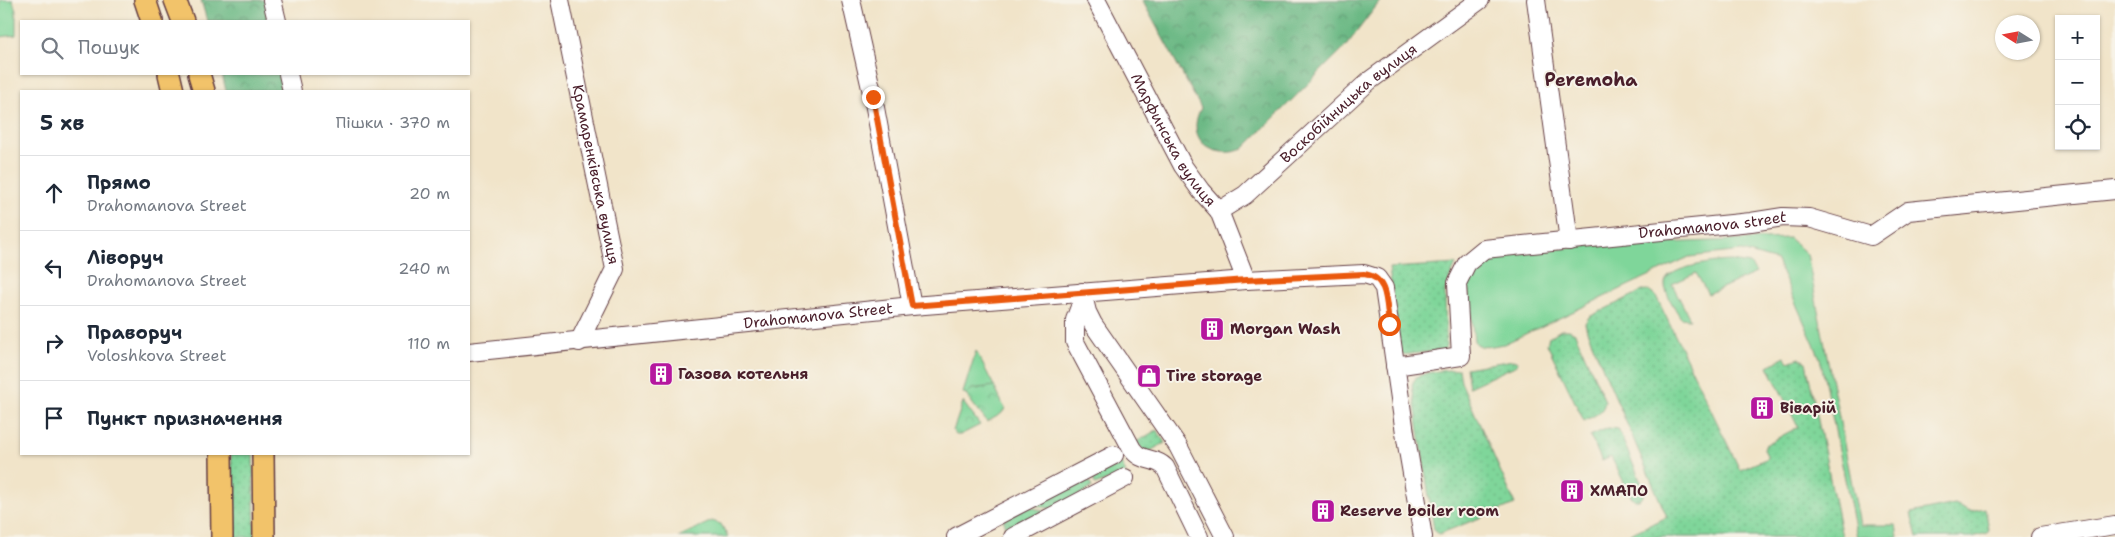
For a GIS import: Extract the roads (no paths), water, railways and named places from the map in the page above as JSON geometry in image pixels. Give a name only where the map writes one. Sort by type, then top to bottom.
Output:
[{"type":"main road","points":[[145,0],[152,20]]},
{"type":"main road","points":[[176,0],[183,20]]},
{"type":"main road","points":[[169,75],[173,90]]},
{"type":"main road","points":[[199,75],[204,90]]},
{"type":"main road","points":[[220,455],[222,537]]},
{"type":"main road","points":[[263,455],[264,537]]},
{"type":"street","points":[[272,0],[277,20]]},
{"type":"street","name":"Крамаренківська вулиця","points":[[560,0],[615,269],[579,342]]},
{"type":"street","points":[[852,0],[873,97],[912,306]]},
{"type":"street","name":"Марфинська вулиця","points":[[1096,0],[1183,166],[1201,191],[1219,210],[1246,280]]},
{"type":"street","name":"Воскобійницька вулиця","points":[[1219,210],[1246,195],[1369,81],[1480,0]]},
{"type":"street","points":[[1536,0],[1570,241]]},
{"type":"street","points":[[288,75],[292,90]]},
{"type":"street","name":"Drahomanova street","points":[[1394,366],[1461,356],[1457,282],[1463,268],[1484,249],[1751,222],[1783,217],[1809,218],[1871,236],[1908,211],[2115,190]]},
{"type":"street","name":"Drahomanova Street","points":[[470,352],[912,306],[1083,296],[1246,280],[1334,274],[1364,274],[1376,277],[1384,288],[1394,366],[1423,537]]},
{"type":"street","points":[[1083,296],[1075,320],[1075,342],[1132,449],[1141,458],[1156,461],[1165,467],[1199,537]]},
{"type":"street","points":[[1083,296],[1087,312],[1101,336],[1178,446],[1226,537]]},
{"type":"street","points":[[956,537],[1114,455]]},
{"type":"street","points":[[1013,537],[1125,478]]},
{"type":"street","points":[[2040,537],[2115,525]]},
{"type":"place","name":"Morgan Wash","points":[[1212,329]]},
{"type":"place","name":"Газова котельня","points":[[661,374]]},
{"type":"place","name":"Tire storage","points":[[1149,376]]},
{"type":"place","name":"Віварій","points":[[1762,408]]},
{"type":"place","name":"ХМАПО","points":[[1572,491]]},
{"type":"place","name":"Reserve boiler room","points":[[1323,511]]},
{"type":"district","name":"Peremoha","points":[[1591,80]]}]
